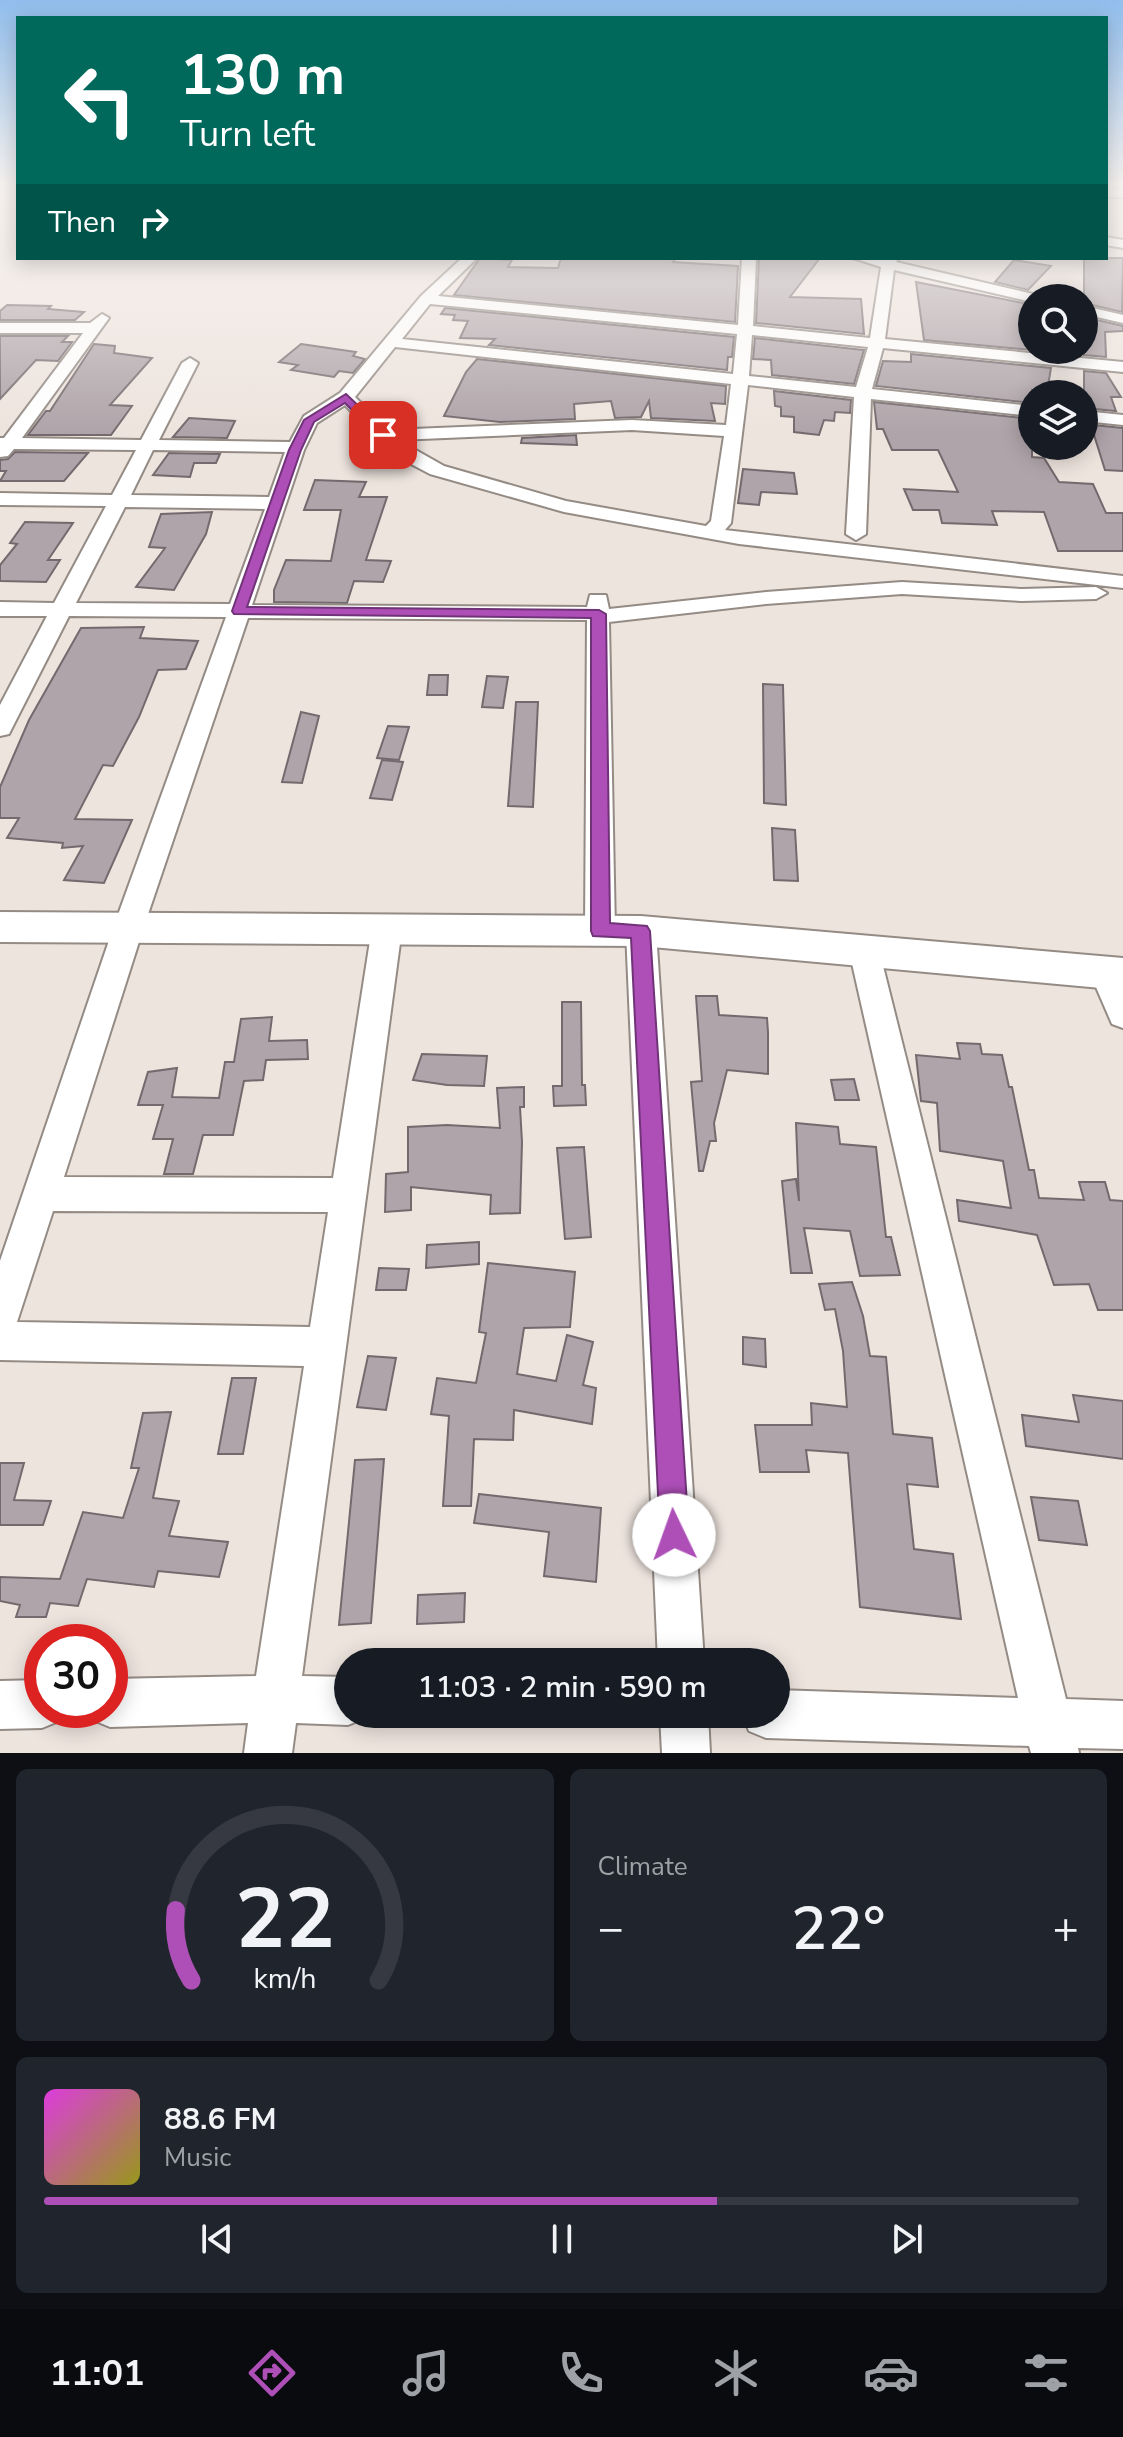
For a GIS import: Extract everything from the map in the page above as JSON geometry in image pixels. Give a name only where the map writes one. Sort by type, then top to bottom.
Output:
[{"type":"main road","points":[[0,927],[641,931],[1113,972]]},
{"type":"street","points":[[0,1317],[129,926],[297,447],[310,420],[346,397],[426,299],[459,268]]},
{"type":"street","points":[[710,533],[721,523],[747,329],[749,268]]},
{"type":"street","points":[[856,534],[863,392],[877,342],[889,268]]},
{"type":"street","points":[[916,268],[1018,294]]},
{"type":"street","points":[[426,299],[1123,367]]},
{"type":"street","points":[[1098,313],[1123,319]]},
{"type":"street","points":[[0,328],[98,323],[3,447]]},
{"type":"street","points":[[391,342],[1018,409]]},
{"type":"street","points":[[0,728],[190,363]]},
{"type":"street","points":[[346,397],[398,450],[437,470],[564,506],[710,533],[1123,582]]},
{"type":"street","points":[[1098,417],[1123,420]]},
{"type":"street","points":[[383,435],[632,425],[734,431]]},
{"type":"street","points":[[3,447],[297,447]]},
{"type":"street","points":[[0,499],[277,503]]},
{"type":"street","points":[[0,609],[599,610],[902,588],[1022,595],[1123,593]]},
{"type":"street","points":[[599,610],[600,931]]},
{"type":"street","points":[[268,1753],[387,928]]},
{"type":"street","points":[[641,931],[680,1648]]},
{"type":"street","points":[[864,950],[1052,1738]]},
{"type":"street","points":[[1113,972],[1123,1015]]},
{"type":"street","points":[[41,1194],[348,1195]]},
{"type":"street","points":[[0,1341],[327,1347]]},
{"type":"street","points":[[128,1703],[334,1701]]},
{"type":"street","points":[[0,1705],[24,1704]]},
{"type":"street","points":[[790,1716],[1052,1738],[1123,1725]]},
{"type":"street","points":[[685,1728],[686,1753]]},
{"type":"building","points":[[473,268],[738,268],[735,322],[454,295]]},
{"type":"building","points":[[759,268],[812,268],[790,297],[861,299],[864,334],[756,323]]},
{"type":"building","points":[[1007,268],[1049,268],[1034,284],[1018,284],[1018,288],[995,282]]},
{"type":"building","points":[[1084,268],[1123,268],[1122,312],[1098,306],[1098,284],[1084,284]]},
{"type":"building","points":[[916,282],[1018,302],[1018,349],[924,340]]},
{"type":"building","points":[[7,305],[51,306],[48,309],[84,312],[75,320],[0,320],[0,311]]},
{"type":"building","points":[[445,308],[734,337],[732,357],[728,357],[727,370],[489,345],[495,339],[460,338],[468,321],[453,320],[455,315],[441,314]]},
{"type":"building","points":[[1098,320],[1123,326],[1123,331],[1105,332],[1106,357],[1098,356]]},
{"type":"building","points":[[0,336],[68,336],[62,342],[72,342],[58,361],[36,360],[0,399]]},
{"type":"building","points":[[755,338],[864,350],[854,384],[772,375],[771,360],[753,359]]},
{"type":"building","points":[[94,344],[115,346],[114,353],[152,358],[110,405],[132,406],[111,435],[28,435],[46,411],[50,411]]},
{"type":"building","points":[[301,344],[356,352],[353,356],[365,359],[353,373],[339,371],[334,377],[291,370],[298,365],[279,362]]},
{"type":"building","points":[[911,354],[1051,368],[1049,380],[1018,380],[1018,401],[876,386],[883,361],[911,362]]},
{"type":"building","points":[[477,359],[726,386],[725,404],[711,403],[715,421],[651,418],[649,401],[641,417],[615,418],[611,401],[574,404],[575,419],[500,422],[444,416],[466,372]]},
{"type":"building","points":[[1084,371],[1106,373],[1121,397],[1111,397],[1116,411],[1098,409],[1098,380],[1084,380]]},
{"type":"building","points":[[774,391],[851,400],[850,413],[835,412],[834,421],[824,420],[819,435],[794,432],[794,417],[781,416],[781,407],[775,406]]},
{"type":"building","points":[[874,402],[1018,417],[1018,460],[1045,460],[1059,482],[1093,484],[1106,513],[1123,513],[1123,551],[1058,551],[1044,512],[992,511],[997,525],[942,523],[939,510],[913,510],[904,489],[958,492],[938,450],[892,450],[883,429],[877,429]]},
{"type":"building","points":[[189,418],[235,421],[227,438],[173,437]]},
{"type":"building","points":[[1098,425],[1123,428],[1123,471],[1105,470],[1098,448]]},
{"type":"building","points":[[576,435],[577,445],[521,443],[522,438]]},
{"type":"building","points":[[15,452],[88,453],[64,481],[0,481],[6,471],[0,471],[0,460],[8,459]]},
{"type":"building","points":[[169,453],[220,454],[216,463],[194,463],[190,477],[153,475]]},
{"type":"building","points":[[743,469],[794,473],[797,494],[761,492],[759,505],[738,503]]},
{"type":"building","points":[[315,480],[366,482],[359,497],[387,497],[366,560],[391,561],[383,582],[354,581],[347,603],[274,602],[274,590],[286,560],[331,561],[341,510],[304,510]]},
{"type":"building","points":[[212,512],[206,534],[174,590],[136,587],[165,548],[149,547],[161,514]]},
{"type":"building","points":[[25,522],[73,523],[48,560],[60,560],[46,582],[0,581],[0,565],[17,544],[10,543]]},
{"type":"building","points":[[144,627],[140,638],[198,641],[186,669],[158,670],[139,717],[113,766],[103,765],[75,819],[132,820],[104,883],[64,880],[83,846],[62,848],[63,843],[7,838],[19,818],[0,818],[0,787],[29,720],[81,628]]},
{"type":"building","points":[[429,675],[448,675],[447,695],[427,695]]},
{"type":"building","points":[[487,676],[508,677],[503,708],[482,707]]},
{"type":"building","points":[[763,684],[783,685],[786,805],[764,803]]},
{"type":"building","points":[[516,702],[538,702],[533,807],[508,806]]},
{"type":"building","points":[[301,712],[319,716],[302,783],[282,782]]},
{"type":"building","points":[[388,726],[409,727],[399,760],[377,758]]},
{"type":"building","points":[[382,760],[403,762],[392,800],[370,798]]},
{"type":"building","points":[[772,828],[795,830],[798,881],[774,880]]},
{"type":"building","points":[[696,996],[717,996],[719,1015],[767,1018],[768,1032],[768,1074],[727,1070],[714,1123],[716,1141],[710,1141],[703,1171],[699,1171],[691,1082],[702,1081]]},
{"type":"building","points":[[562,1002],[581,1002],[582,1085],[585,1085],[586,1105],[554,1106],[553,1086],[562,1086]]},
{"type":"building","points":[[272,1017],[269,1041],[307,1040],[308,1059],[266,1060],[263,1080],[244,1081],[233,1135],[203,1135],[193,1174],[164,1174],[173,1139],[153,1139],[163,1105],[138,1105],[148,1072],[177,1068],[172,1097],[219,1098],[225,1062],[234,1062],[241,1019]]},
{"type":"building","points":[[957,1043],[980,1044],[982,1054],[1002,1055],[1009,1087],[1012,1087],[1029,1170],[1034,1170],[1039,1198],[1084,1200],[1079,1182],[1105,1182],[1110,1200],[1123,1201],[1123,1310],[1098,1310],[1089,1284],[1054,1285],[1037,1235],[959,1221],[957,1200],[1011,1208],[1003,1161],[940,1151],[937,1103],[921,1101],[916,1055],[960,1059]]},
{"type":"building","points":[[422,1054],[487,1056],[484,1086],[413,1080]]},
{"type":"building","points":[[854,1079],[859,1100],[835,1100],[831,1080]]},
{"type":"building","points":[[524,1087],[524,1107],[520,1107],[520,1213],[490,1214],[491,1195],[411,1187],[411,1210],[385,1212],[386,1174],[408,1172],[408,1127],[447,1125],[500,1128],[497,1088]]},
{"type":"building","points":[[796,1123],[838,1127],[840,1144],[876,1147],[886,1237],[891,1237],[900,1275],[860,1276],[850,1231],[804,1228],[812,1273],[791,1273],[782,1181],[796,1179],[799,1201]]},
{"type":"building","points":[[584,1147],[591,1237],[565,1239],[557,1148]]},
{"type":"building","points":[[479,1242],[479,1264],[426,1268],[427,1245]]},
{"type":"building","points":[[488,1263],[575,1272],[570,1327],[524,1328],[517,1374],[556,1381],[567,1335],[593,1342],[583,1385],[596,1388],[592,1424],[514,1410],[513,1440],[474,1439],[471,1506],[443,1506],[449,1416],[431,1414],[437,1378],[476,1383],[486,1333],[479,1332]]},
{"type":"building","points":[[379,1268],[409,1269],[406,1290],[376,1290]]},
{"type":"building","points":[[852,1282],[863,1316],[870,1356],[886,1357],[893,1434],[932,1438],[938,1487],[907,1484],[914,1549],[953,1554],[961,1619],[860,1607],[848,1453],[806,1450],[809,1472],[760,1472],[755,1425],[812,1425],[811,1403],[847,1407],[843,1351],[835,1309],[825,1310],[819,1284]]},
{"type":"building","points":[[743,1337],[765,1339],[766,1367],[743,1364]]},
{"type":"building","points":[[368,1356],[396,1358],[386,1410],[357,1407]]},
{"type":"building","points":[[232,1378],[256,1378],[243,1454],[218,1454]]},
{"type":"building","points":[[1073,1395],[1123,1401],[1123,1459],[1026,1446],[1022,1415],[1079,1422]]},
{"type":"building","points":[[171,1412],[153,1498],[179,1501],[169,1536],[228,1542],[219,1577],[158,1571],[154,1587],[87,1579],[78,1606],[50,1603],[46,1617],[16,1617],[20,1605],[0,1601],[0,1577],[60,1579],[83,1512],[123,1518],[139,1468],[131,1468],[143,1413]]},
{"type":"building","points":[[384,1459],[371,1623],[339,1625],[355,1460]]},
{"type":"building","points":[[0,1463],[24,1463],[14,1500],[51,1501],[43,1525],[0,1525]]},
{"type":"building","points":[[479,1494],[601,1508],[596,1582],[544,1576],[549,1532],[474,1523]]},
{"type":"building","points":[[1031,1497],[1078,1501],[1087,1545],[1039,1540]]},
{"type":"building","points":[[465,1593],[464,1622],[417,1624],[418,1595]]},
{"type":"route","points":[[383,435],[346,397],[310,420],[295,450],[239,611],[599,614],[600,931],[641,931],[674,1535]]}]
